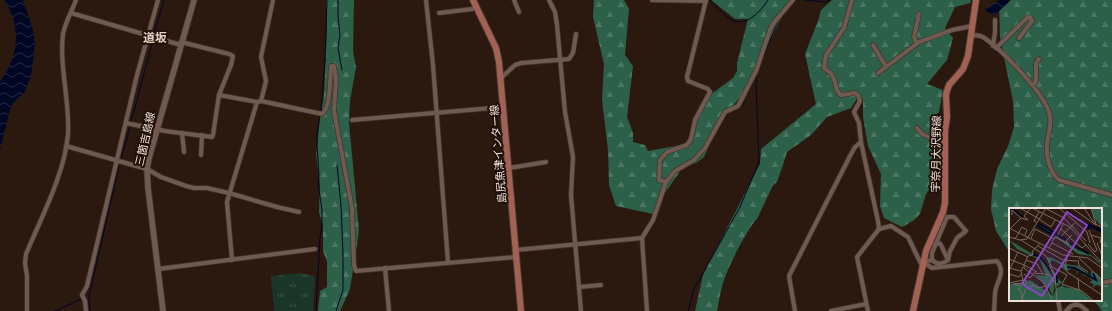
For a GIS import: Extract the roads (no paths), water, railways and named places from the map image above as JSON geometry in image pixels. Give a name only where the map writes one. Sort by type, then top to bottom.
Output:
[{"type":"main road","name":"三箇吉島線","points":[[163,311],[147,169],[156,130],[194,0]]},
{"type":"main road","name":"島尻魚津インター線","points":[[473,0],[496,48],[501,78],[521,311]]},
{"type":"main road","name":"宇奈月大沢野線","points":[[913,311],[926,251],[943,212],[945,203],[945,145],[947,117],[946,94],[949,85],[966,64],[971,35],[974,1]]},
{"type":"street","points":[[27,311],[26,254],[57,180],[62,166],[66,146],[68,122],[63,68],[63,34],[76,0]]},
{"type":"street","points":[[86,311],[85,301],[82,296],[87,286],[126,123],[158,0]]},
{"type":"street","points":[[232,260],[227,202],[266,81],[261,58],[274,0]]},
{"type":"street","points":[[426,0],[433,65],[448,262]]},
{"type":"street","points":[[514,0],[519,12]]},
{"type":"street","points":[[550,0],[555,12],[557,25],[565,112],[573,157],[571,195],[581,311]]},
{"type":"street","points":[[652,0],[706,1],[687,77],[688,81],[708,89],[710,92],[695,120],[691,139],[687,145],[667,152],[660,160],[659,180],[666,182]]},
{"type":"street","points":[[647,311],[642,238],[653,220],[666,182],[675,171],[694,160],[705,148],[725,112],[738,106],[756,71],[771,27],[793,0]]},
{"type":"street","points":[[852,0],[844,28],[826,55],[824,68],[833,77],[838,93],[841,95],[855,93],[858,95],[860,101],[854,112],[859,123],[861,142],[879,229]]},
{"type":"street","points":[[439,13],[472,9],[476,7]]},
{"type":"street","points":[[71,13],[156,38],[233,56],[219,95],[212,136],[156,130],[126,123]]},
{"type":"street","points":[[917,44],[914,37],[919,14]]},
{"type":"street","points":[[994,47],[1030,17],[1032,21],[1019,38]]},
{"type":"street","points":[[994,47],[995,20]]},
{"type":"street","points":[[878,73],[917,44],[931,37],[952,30],[972,26]]},
{"type":"street","points":[[501,78],[515,65],[521,63],[569,59],[571,57],[576,34]]},
{"type":"street","points":[[971,35],[982,37],[1009,60],[1043,99],[1050,116],[1047,146],[1049,162],[1055,177],[1058,180],[1112,195]]},
{"type":"street","points":[[873,45],[886,67]]},
{"type":"street","points":[[1033,86],[1036,80],[1036,63],[1039,58]]},
{"type":"street","points":[[219,95],[259,101],[322,114],[325,112],[329,95],[331,66],[334,66],[336,80],[334,111],[352,208],[356,271],[516,257]]},
{"type":"street","points":[[352,120],[504,107]]},
{"type":"street","points":[[917,128],[922,134],[945,145]]},
{"type":"street","points":[[182,133],[184,152]]},
{"type":"street","points":[[201,155],[202,135]]},
{"type":"street","points":[[795,311],[789,276],[855,147],[861,142]]},
{"type":"street","points":[[66,146],[147,169],[161,177],[186,186],[194,188],[207,188],[229,193],[299,212]]},
{"type":"street","points":[[509,168],[546,162]]},
{"type":"street","points":[[932,260],[931,256],[935,244],[947,217],[954,217],[966,231],[956,238],[948,260]]},
{"type":"street","points":[[868,311],[857,257],[879,229],[891,226],[908,237],[923,264],[932,268],[997,261],[1000,264],[1002,274],[995,290],[994,311]]},
{"type":"street","points":[[516,250],[642,238]]},
{"type":"street","points":[[935,244],[939,243],[941,245],[948,260]]},
{"type":"street","points":[[158,269],[315,249]]},
{"type":"street","points":[[923,264],[932,260]]},
{"type":"street","points":[[932,260],[939,264],[948,260]]},
{"type":"street","points":[[385,268],[389,311]]},
{"type":"street","points":[[1102,283],[1112,281]]},
{"type":"street","points":[[579,287],[601,285]]},
{"type":"street","points":[[1058,301],[1060,311]]},
{"type":"street","points":[[831,311],[866,304]]},
{"type":"street","points":[[1066,311],[1071,306],[1076,304],[1087,311]]},
{"type":"water","points":[[4,0],[23,0],[33,30],[35,44],[31,76],[24,94],[11,106],[0,150],[0,82],[11,62],[16,41],[14,21]]},
{"type":"water","points":[[999,0],[1011,0],[995,15],[985,11],[987,8]]},
{"type":"waterway","points":[[154,34],[164,0]]},
{"type":"waterway","points":[[321,111],[325,60],[327,0]]},
{"type":"waterway","points":[[338,0],[340,35],[338,48],[342,70]]},
{"type":"waterway","points":[[707,0],[713,3],[723,14],[738,22],[748,20],[753,17],[762,9],[768,0]]},
{"type":"waterway","points":[[805,0],[825,2],[830,0]]},
{"type":"waterway","points":[[761,62],[779,19]]},
{"type":"waterway","points":[[131,122],[153,40]]},
{"type":"waterway","points":[[688,311],[694,289],[740,207],[759,162],[756,84],[757,73]]},
{"type":"waterway","points":[[316,311],[322,225],[322,210],[318,183],[319,175],[317,146],[320,114]]},
{"type":"waterway","points":[[121,159],[130,127]]},
{"type":"waterway","points":[[336,311],[343,290],[341,205],[337,165]]},
{"type":"waterway","points":[[90,311],[89,296],[119,166]]},
{"type":"waterway","points":[[55,311],[81,299]]},
{"type":"district","name":"道坂","points":[[155,37]]}]
